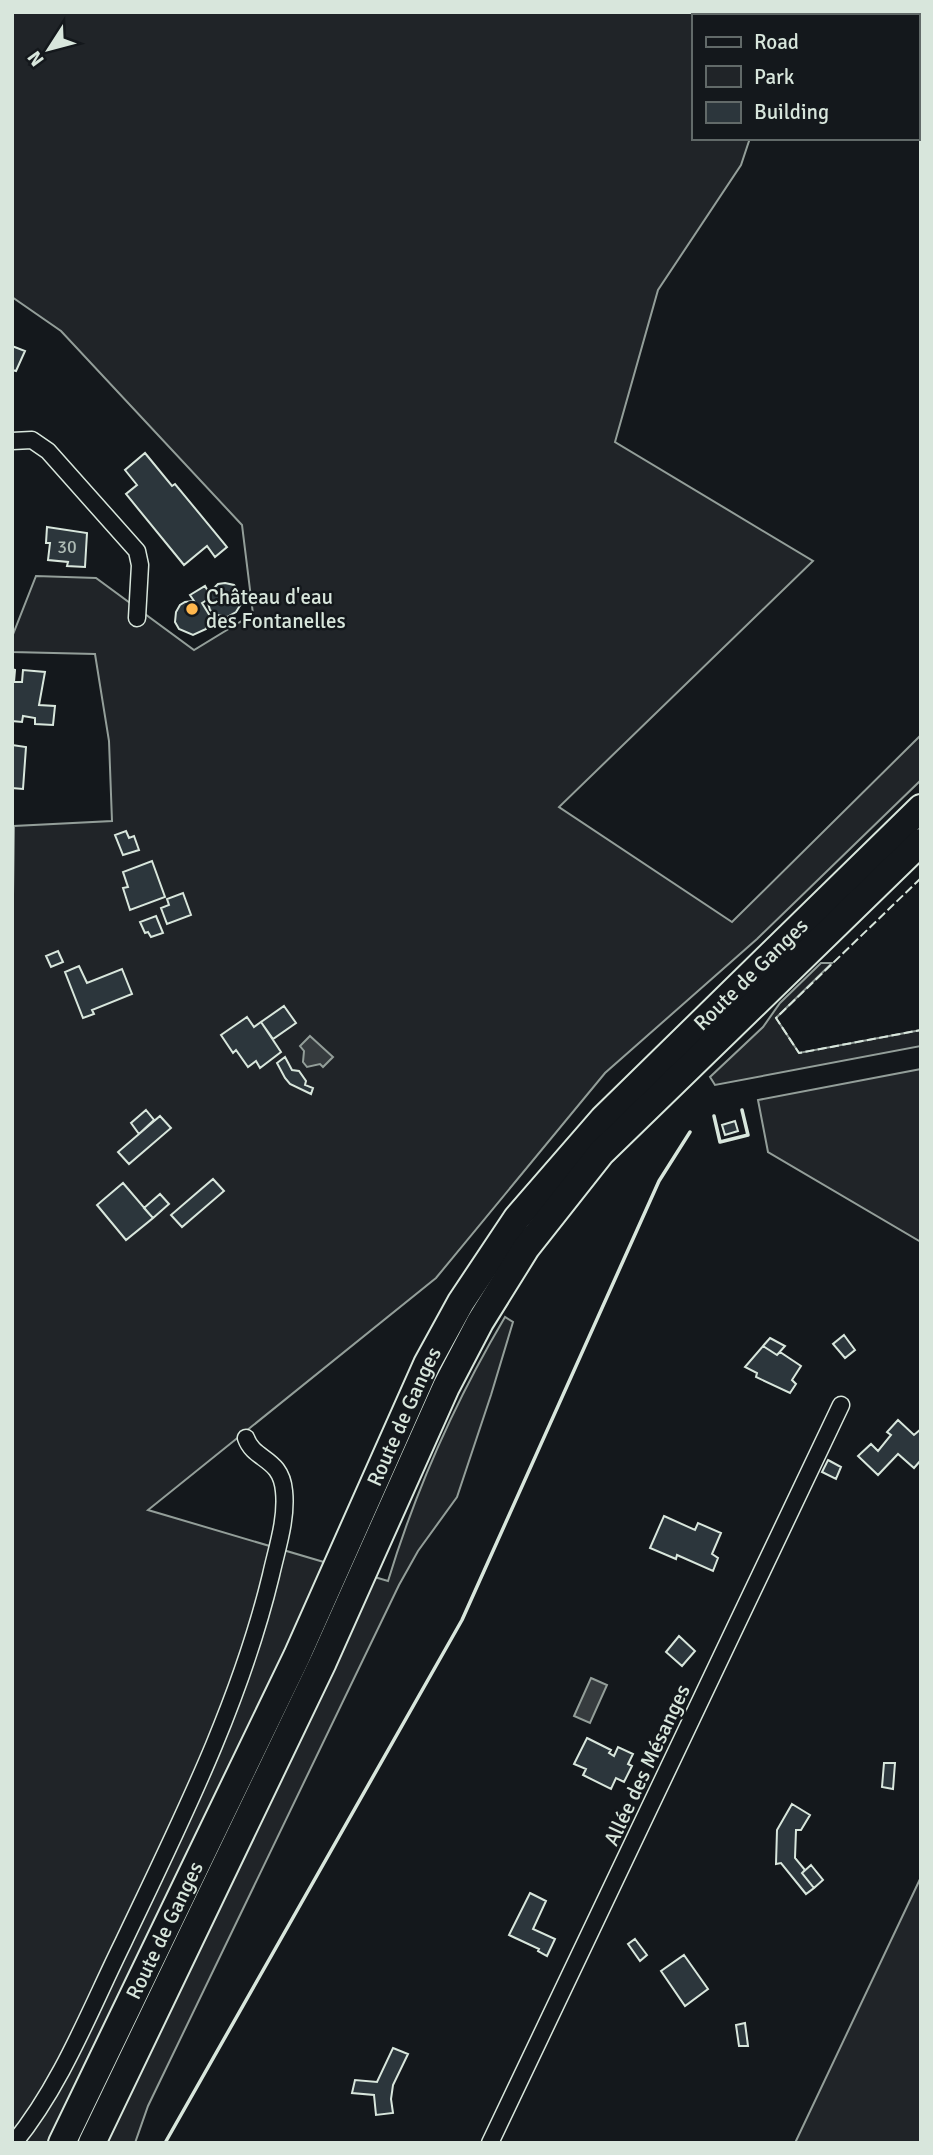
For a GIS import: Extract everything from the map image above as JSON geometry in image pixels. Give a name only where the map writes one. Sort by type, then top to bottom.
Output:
[{"type":"main road","name":"Route de Ganges","points":[[62,2143],[297,1656],[428,1364],[461,1302],[517,1218],[603,1119],[921,808]]},
{"type":"main road","name":"Route de Ganges","points":[[93,2143],[323,1662],[446,1387],[480,1321],[526,1248],[601,1153],[921,842]]},
{"type":"street","points":[[12,441],[32,440],[48,451],[137,551],[140,565],[137,618]]},
{"type":"street","name":"Allée des Mésanges","points":[[490,2143],[841,1405]]},
{"type":"street","points":[[15,2143],[46,2098],[74,2044],[219,1737],[244,1667],[270,1579],[282,1527],[285,1494],[277,1467],[250,1446],[246,1438]]},
{"type":"green space","points":[[12,12],[759,12],[762,14],[692,14],[692,140],[749,140],[741,165],[658,290],[615,442],[813,561],[559,807],[732,922],[921,735],[921,780],[757,939],[605,1073],[436,1278],[148,1510],[388,1581],[424,1479],[454,1413],[505,1317],[513,1322],[457,1497],[418,1551],[399,1585],[148,2106],[135,2143],[12,2143],[14,826],[112,821],[109,741],[95,654],[12,652],[12,637],[36,576],[96,578],[194,650],[253,614],[242,525],[61,331],[12,297]]},
{"type":"green space","points":[[821,963],[832,963],[776,1018],[799,1053],[921,1030],[921,1046],[715,1085],[710,1077],[763,1027],[780,1003]]},
{"type":"green space","points":[[921,1069],[921,1242],[768,1152],[758,1100]]},
{"type":"green space","points":[[921,1877],[921,2143],[795,2143]]},
{"type":"shaded area","points":[[310,1036],[333,1057],[323,1067],[320,1064],[307,1067],[303,1062],[304,1051],[300,1046]]},
{"type":"shaded area","points":[[591,1678],[607,1685],[590,1723],[574,1716]]},
{"type":"building","points":[[12,346],[25,351],[16,371],[12,370]]},
{"type":"building","points":[[145,453],[172,486],[175,484],[227,547],[215,557],[207,546],[184,565],[126,494],[137,485],[125,470]]},
{"type":"building","points":[[47,527],[87,533],[85,567],[67,566],[68,562],[48,560],[50,543],[46,543]]},
{"type":"building","name":"Château d'eau des Fontanelles","points":[[218,584],[234,585],[241,595],[241,604],[236,612],[227,617],[217,615],[210,610],[207,600],[202,603],[210,616],[206,629],[193,635],[179,629],[175,622],[176,612],[180,605],[194,601],[190,595],[205,586],[209,593]]},
{"type":"building","points":[[12,669],[15,670],[14,682],[22,682],[23,670],[45,672],[39,705],[55,706],[53,725],[35,724],[35,718],[23,716],[22,722],[12,721]]},
{"type":"building","points":[[12,745],[26,747],[23,789],[12,788]]},
{"type":"building","points":[[126,831],[129,838],[134,836],[139,850],[123,855],[115,835]]},
{"type":"building","points":[[152,861],[165,897],[130,910],[123,888],[128,887],[123,872]]},
{"type":"building","points":[[183,893],[191,915],[167,924],[161,908],[169,905],[167,899]]},
{"type":"building","points":[[156,916],[163,933],[151,937],[148,932],[145,933],[140,922]]},
{"type":"building","points":[[58,951],[63,962],[51,967],[46,956]]},
{"type":"building","points":[[79,966],[87,983],[122,969],[132,994],[92,1010],[94,1014],[83,1018],[65,972]]},
{"type":"building","points":[[284,1006],[296,1023],[273,1039],[261,1022]]},
{"type":"building","points":[[247,1017],[254,1027],[261,1022],[281,1052],[260,1068],[256,1061],[248,1067],[236,1050],[233,1053],[221,1035]]},
{"type":"building","points":[[285,1057],[292,1070],[299,1071],[306,1081],[305,1085],[313,1088],[311,1094],[290,1084],[285,1078],[277,1063]]},
{"type":"building","points":[[146,1110],[154,1120],[139,1134],[131,1123]]},
{"type":"building","points":[[160,1116],[171,1128],[129,1164],[118,1152]]},
{"type":"building","points":[[735,1121],[738,1131],[725,1135],[722,1125]]},
{"type":"building","points":[[213,1179],[224,1191],[182,1227],[171,1215]]},
{"type":"building","points":[[123,1183],[153,1218],[126,1240],[97,1205]]},
{"type":"building","points":[[160,1194],[169,1204],[153,1218],[144,1208]]},
{"type":"building","points":[[844,1335],[855,1350],[845,1358],[833,1344]]},
{"type":"building","points":[[770,1338],[785,1346],[777,1355],[763,1346]]},
{"type":"building","points":[[763,1346],[777,1355],[780,1352],[801,1366],[792,1380],[796,1384],[790,1393],[756,1377],[757,1373],[745,1367]]},
{"type":"building","points":[[898,1420],[914,1435],[921,1429],[921,1460],[914,1468],[898,1454],[878,1475],[858,1456],[871,1444],[878,1451],[891,1435],[887,1432]]},
{"type":"building","points":[[828,1460],[841,1467],[836,1479],[822,1472]]},
{"type":"building","points":[[664,1516],[695,1530],[698,1523],[721,1533],[712,1554],[718,1558],[713,1571],[677,1555],[676,1559],[650,1548]]},
{"type":"building","points":[[679,1636],[695,1651],[682,1666],[666,1652]]},
{"type":"building","points":[[587,1738],[611,1750],[609,1753],[614,1756],[618,1747],[633,1754],[628,1764],[632,1766],[624,1782],[616,1778],[611,1789],[583,1775],[586,1769],[574,1764]]},
{"type":"building","points":[[884,1763],[895,1763],[893,1789],[882,1787]]},
{"type":"building","points":[[792,1804],[810,1815],[801,1830],[796,1830],[795,1858],[805,1870],[802,1873],[814,1888],[806,1894],[781,1863],[776,1864],[777,1830]]},
{"type":"building","points":[[811,1865],[823,1880],[814,1888],[802,1873]]},
{"type":"building","points":[[530,1893],[546,1901],[533,1929],[555,1939],[547,1956],[538,1951],[539,1949],[509,1935]]},
{"type":"building","points":[[635,1939],[647,1955],[640,1961],[628,1944]]},
{"type":"building","points":[[684,1955],[708,1989],[685,2006],[661,1971]]},
{"type":"building","points":[[745,2023],[748,2046],[739,2046],[736,2025]]},
{"type":"building","points":[[393,2048],[408,2054],[393,2085],[393,2113],[376,2115],[374,2095],[352,2093],[355,2080],[377,2082]]},
{"type":"fence","points":[[921,878],[776,1018],[799,1053],[921,1030]]},
{"type":"wall","points":[[714,1116],[720,1142],[748,1135],[742,1110]]},
{"type":"wall","points":[[165,2143],[462,1620],[659,1181],[690,1132]]},
{"type":"place","name":"Château d'eau des Fontanelles","points":[[192,609]]}]
